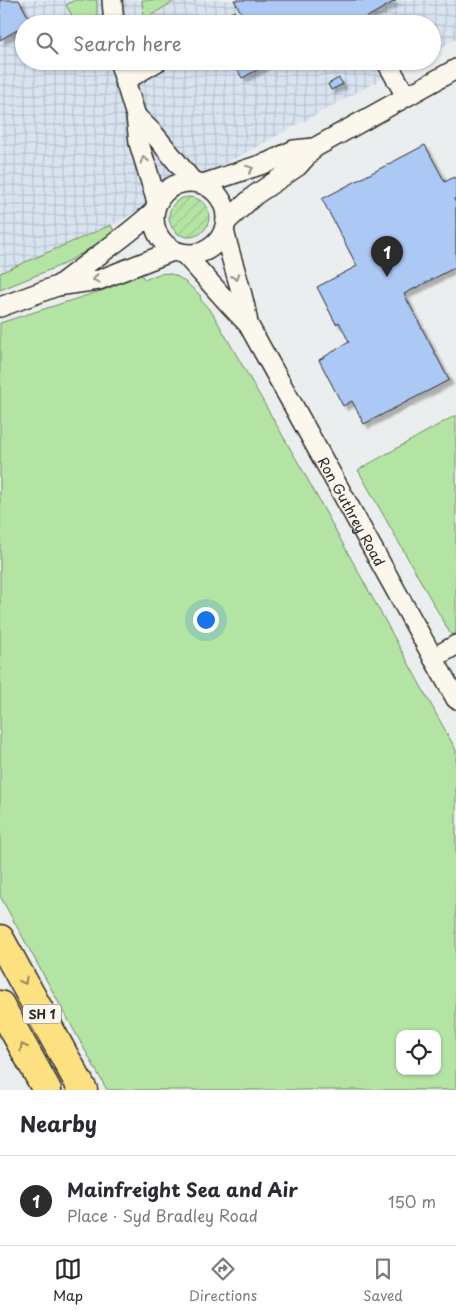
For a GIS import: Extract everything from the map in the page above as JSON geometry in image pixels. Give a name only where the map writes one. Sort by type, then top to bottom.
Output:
[{"type":"highway","name":"SH 1","points":[[0,939],[84,1090]]},
{"type":"highway","name":"SH 1","points":[[0,1005],[47,1090]]},
{"type":"street","points":[[112,0],[113,15]]},
{"type":"street","points":[[121,70],[136,116],[139,143],[155,207],[154,225],[157,235],[164,244],[179,252],[194,254],[208,249],[219,240],[225,226],[255,195],[298,166],[314,148],[456,69]]},
{"type":"street","points":[[124,81],[143,70]]},
{"type":"street","points":[[391,70],[406,96]]},
{"type":"street","points":[[136,116],[198,183],[212,190],[224,205],[225,226]]},
{"type":"street","points":[[57,286],[90,260],[125,237],[155,207],[163,193],[172,186],[182,182],[198,183],[262,165],[294,150],[314,148]]},
{"type":"street","name":"Ron Guthrey Road","points":[[225,226],[234,270],[246,302],[248,324]]},
{"type":"street","points":[[0,307],[57,286],[99,280],[179,252]]},
{"type":"street","name":"Ron Guthrey Road","points":[[179,252],[213,283],[231,307],[248,324],[456,699]]},
{"type":"street","points":[[433,658],[456,646]]},
{"type":"shaded area","points":[[0,0],[456,0],[456,39],[441,47],[441,15],[15,15],[15,70],[398,70],[101,231],[0,273]]},
{"type":"green space","points":[[75,0],[97,0],[97,15],[72,15],[66,5]]},
{"type":"green space","points":[[142,0],[176,0],[151,15],[143,15]]},
{"type":"green space","points":[[193,197],[200,200],[206,206],[209,217],[208,225],[200,234],[193,237],[185,237],[178,234],[170,225],[169,213],[172,206],[181,198]]},
{"type":"green space","points":[[111,225],[115,233],[64,264],[0,290],[0,273]]},
{"type":"green space","points":[[140,273],[145,280],[162,274],[169,274],[181,279],[200,295],[201,300],[213,314],[303,471],[456,750],[456,1090],[107,1090],[0,896],[0,323],[107,289]]},
{"type":"green space","points":[[456,415],[456,633],[451,635],[358,470]]},
{"type":"building","points":[[0,0],[19,0],[27,15],[15,15],[15,31],[0,40]]},
{"type":"building","points":[[234,0],[397,0],[371,15],[243,15]]},
{"type":"building","points":[[234,11],[236,15],[227,15]]},
{"type":"building","points":[[238,70],[257,70],[242,78]]},
{"type":"building","points":[[339,78],[343,84],[331,90],[328,84]]},
{"type":"building","points":[[425,145],[445,182],[454,177],[456,180],[456,198],[454,199],[456,203],[456,267],[404,294],[449,380],[364,424],[352,401],[343,406],[319,360],[349,342],[339,322],[336,324],[317,287],[357,266],[322,199]]},
{"type":"place","name":"Mainfreight Sea and Air","points":[[387,277]]}]
